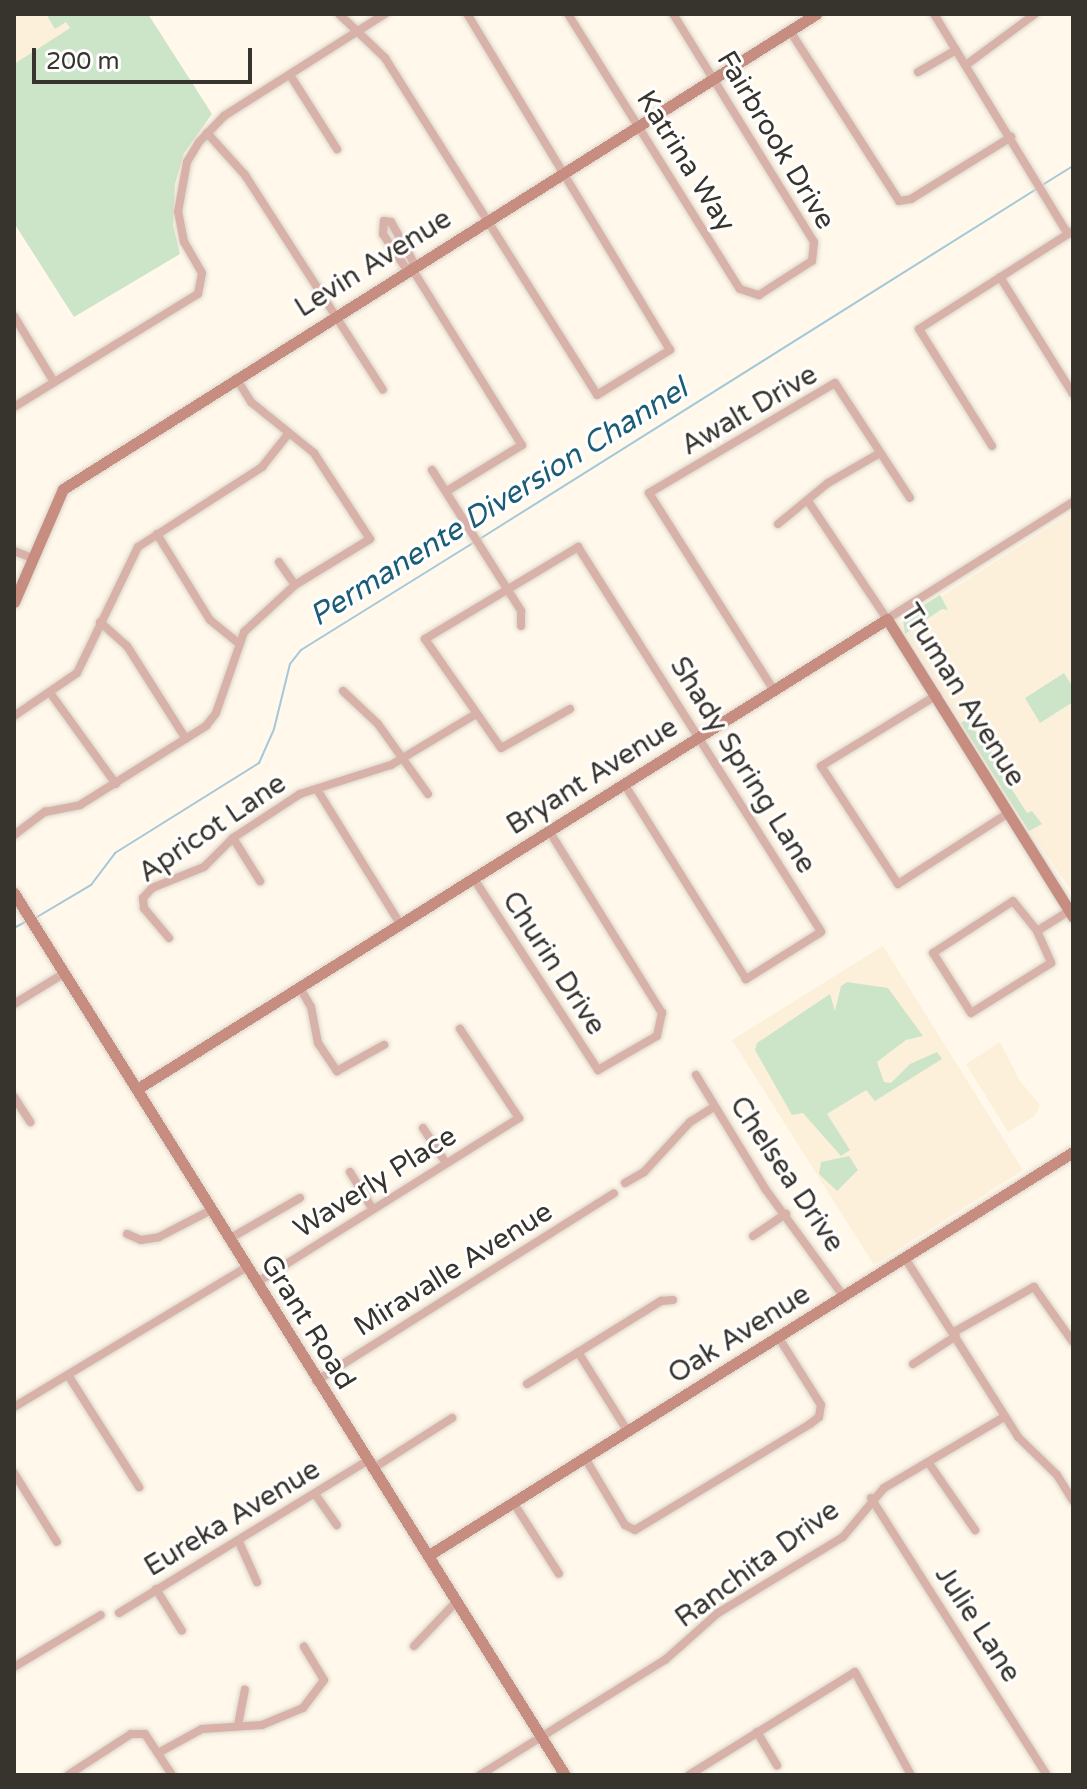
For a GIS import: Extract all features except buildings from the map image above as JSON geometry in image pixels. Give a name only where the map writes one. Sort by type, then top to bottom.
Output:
[{"type":"street","points":[[339,14],[360,30],[385,58],[597,395],[670,350],[467,14]]},
{"type":"street","points":[[14,407],[202,289],[202,273],[184,242],[178,212],[187,162],[207,133],[224,116],[385,14]]},
{"type":"street","name":"Katrina Way","points":[[568,14],[740,289],[749,296],[759,295],[784,279]]},
{"type":"street","name":"Fairbrook Drive","points":[[673,14],[814,242],[812,261],[784,279]]},
{"type":"street","name":"Levin Avenue","points":[[14,602],[63,489],[816,14]]},
{"type":"street","points":[[934,14],[1042,193],[1070,232],[919,329],[992,446]]},
{"type":"street","points":[[966,65],[1035,14]]},
{"type":"street","points":[[790,31],[899,201],[911,199],[1011,137]]},
{"type":"street","points":[[918,72],[956,50]]},
{"type":"street","points":[[290,75],[337,149]]},
{"type":"street","points":[[207,133],[245,175],[383,390]]},
{"type":"street","points":[[394,241],[522,445],[447,491]]},
{"type":"street","points":[[1000,277],[1073,394]]},
{"type":"street","points":[[14,316],[54,382]]},
{"type":"street","points":[[14,835],[45,812],[80,805],[186,739],[216,713],[237,642],[295,585],[370,539],[314,453],[251,402],[236,378]]},
{"type":"street","name":"Awalt Drive","points":[[773,689],[649,493],[835,383],[910,498]]},
{"type":"street","points":[[14,716],[51,694],[77,673],[129,559],[157,534],[262,467],[289,433]]},
{"type":"street","points":[[778,524],[828,483],[880,453]]},
{"type":"street","points":[[432,470],[521,611],[521,626]]},
{"type":"street","name":"Truman Avenue","points":[[808,501],[937,695],[1071,914]]},
{"type":"street","name":"Bryant Avenue","points":[[137,1089],[1073,502]]},
{"type":"street","points":[[157,534],[210,620],[237,642]]},
{"type":"street","name":"Shady Spring Lane","points":[[507,588],[578,547],[821,932],[746,979],[624,784]]},
{"type":"street","points":[[14,551],[32,558]]},
{"type":"street","points":[[279,562],[295,585]]},
{"type":"street","points":[[507,588],[425,639],[476,714],[505,749],[570,709]]},
{"type":"street","points":[[100,622],[127,646],[186,739]]},
{"type":"street","points":[[343,691],[378,724],[400,760],[428,794]]},
{"type":"street","points":[[51,694],[116,784]]},
{"type":"street","points":[[937,695],[821,766],[898,884],[1008,813]]},
{"type":"street","name":"Apricot Lane","points":[[169,938],[144,908],[143,898],[165,880],[204,867],[233,838],[300,794],[318,791],[400,760],[476,714]]},
{"type":"street","points":[[318,791],[400,924]]},
{"type":"street","name":"Churin Drive","points":[[474,879],[598,1070],[657,1036],[662,1013],[549,831]]},
{"type":"street","points":[[233,838],[260,881]]},
{"type":"street","name":"Grant Road","points":[[14,893],[245,1268],[429,1555],[536,1740],[564,1775]]},
{"type":"street","points":[[1013,901],[1037,931],[1051,963],[971,1013],[933,953],[1013,901]]},
{"type":"street","points":[[1037,931],[1071,914]]},
{"type":"street","points":[[14,1004],[63,974]]},
{"type":"street","points":[[300,988],[311,1007],[318,1043],[337,1071],[384,1045]]},
{"type":"street","name":"Waverly Place","points":[[255,1283],[519,1118],[460,1029]]},
{"type":"street","name":"Chelsea Drive","points":[[696,1075],[714,1107],[844,1297]]},
{"type":"street","points":[[14,1097],[30,1122]]},
{"type":"street","points":[[625,1183],[644,1172],[690,1122],[714,1107]]},
{"type":"street","points":[[423,1128],[446,1163]]},
{"type":"street","name":"Oak Avenue","points":[[429,1555],[1073,1152]]},
{"type":"street","points":[[350,1172],[372,1208]]},
{"type":"street","name":"Miravalle Avenue","points":[[316,1381],[614,1193]]},
{"type":"street","points":[[229,1239],[300,1198]]},
{"type":"street","points":[[127,1234],[141,1240],[159,1237],[211,1210]]},
{"type":"street","points":[[753,1236],[786,1214]]},
{"type":"street","points":[[905,1258],[1004,1417],[1057,1475],[1073,1501]]},
{"type":"street","points":[[14,1407],[245,1268]]},
{"type":"street","points":[[913,1364],[955,1334],[1034,1287],[1073,1342]]},
{"type":"street","points":[[527,1384],[661,1301],[673,1300]]},
{"type":"street","points":[[585,1458],[625,1525],[635,1530],[797,1432],[819,1417],[821,1405],[779,1338]]},
{"type":"street","points":[[578,1352],[628,1432]]},
{"type":"street","points":[[68,1375],[139,1487]]},
{"type":"street","name":"Ranchita Drive","points":[[480,1775],[665,1660],[718,1613],[851,1530],[871,1498],[1004,1417]]},
{"type":"street","name":"Eureka Avenue","points":[[119,1613],[315,1494],[452,1418]]},
{"type":"street","points":[[928,1462],[975,1530]]},
{"type":"street","points":[[14,1473],[57,1542]]},
{"type":"street","points":[[315,1494],[337,1525]]},
{"type":"street","name":"Julie Lane","points":[[871,1498],[1047,1775]]},
{"type":"street","points":[[513,1502],[559,1574]]},
{"type":"street","points":[[239,1542],[257,1582]]},
{"type":"street","points":[[156,1589],[182,1631]]},
{"type":"street","points":[[414,1646],[457,1601]]},
{"type":"street","points":[[14,1667],[101,1615]]},
{"type":"street","points":[[158,1753],[202,1729],[280,1720],[322,1689],[320,1668],[304,1647]]},
{"type":"street","points":[[689,1775],[855,1672],[911,1775]]},
{"type":"street","points":[[238,1725],[245,1690]]},
{"type":"street","points":[[757,1732],[777,1765]]},
{"type":"street","points":[[68,1775],[131,1734],[145,1734],[172,1775]]},
{"type":"shaded area","points":[[14,14],[61,14],[70,28],[14,64]]},
{"type":"shaded area","points":[[1073,512],[1073,893],[1020,817],[900,623]]},
{"type":"shaded area","points":[[883,946],[1023,1170],[874,1265],[732,1040]]},
{"type":"shaded area","points":[[1000,1042],[1020,1081],[1040,1105],[1035,1116],[1008,1132],[966,1064]]},
{"type":"green space","points":[[46,14],[148,14],[212,114],[184,153],[175,184],[173,225],[180,254],[74,317],[14,223],[14,64],[70,28],[66,22],[55,29]]},
{"type":"green space","points":[[940,595],[948,610],[942,609],[905,634],[903,618]]},
{"type":"green space","points":[[1064,673],[1073,687],[1073,702],[1040,723],[1025,698]]},
{"type":"green space","points":[[978,712],[983,720],[975,731],[1017,784],[1011,788],[1027,813],[1032,811],[1042,824],[1029,831],[961,723]]},
{"type":"green space","points":[[847,982],[888,988],[923,1036],[906,1040],[877,1062],[884,1082],[891,1083],[910,1064],[937,1052],[942,1059],[875,1101],[866,1090],[827,1114],[850,1150],[841,1156],[803,1113],[792,1115],[755,1050],[757,1043],[830,994],[835,1011],[841,986]]},
{"type":"green space","points":[[849,1156],[858,1170],[837,1191],[819,1174],[821,1162]]},
{"type":"waterway","name":"Permanente Diversion Channel","points":[[1044,184],[1073,166]]},
{"type":"waterway","name":"Permanente Diversion Channel","points":[[478,540],[1038,188]]},
{"type":"waterway","name":"Permanente Diversion Channel","points":[[37,917],[91,885],[115,853],[259,763],[274,729],[290,664],[301,650],[473,543]]},
{"type":"waterway","name":"Permanente Diversion Channel","points":[[14,928],[27,921]]}]
